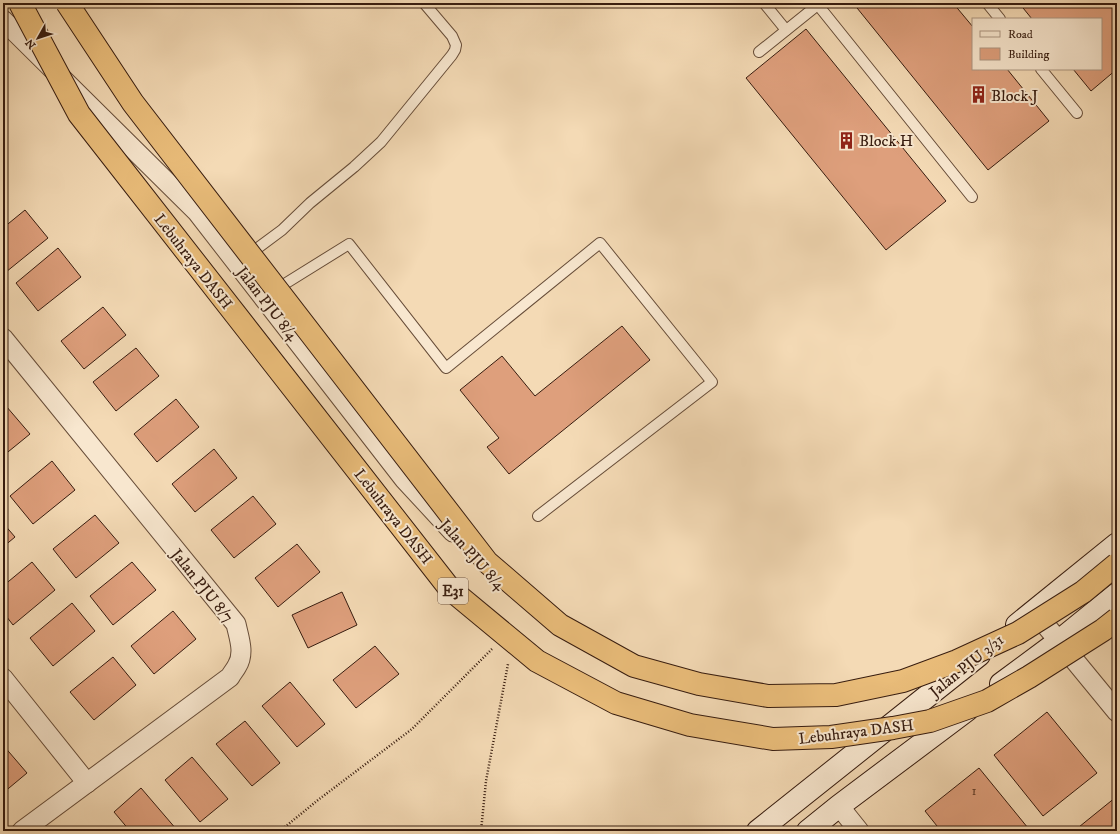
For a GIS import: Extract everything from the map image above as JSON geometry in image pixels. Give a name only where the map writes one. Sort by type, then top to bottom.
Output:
[{"type":"highway","name":"Lebuhraya DASH","points":[[20,3],[79,114],[450,589],[537,661],[616,704],[690,725],[773,739],[831,737],[930,721],[987,701],[1036,673],[1103,630],[1117,619]]},
{"type":"highway","points":[[68,3],[133,103],[487,562],[560,625],[634,666],[699,684],[768,696],[836,695],[903,681],[956,661],[1018,633],[1082,592],[1117,564]]},
{"type":"street","name":"Jalan PJU 8/4","points":[[3,20],[197,212],[404,479],[516,602]]},
{"type":"street","name":"Jalan PJU 8/7","points":[[3,338],[236,624],[241,644],[241,657],[238,665],[230,676],[22,831]]},
{"type":"street","name":"Jalan PJU 3/31","points":[[758,831],[1117,544]]},
{"type":"street","points":[[808,831],[839,806],[1059,641],[1117,594]]},
{"type":"street","points":[[1034,611],[1117,712]]},
{"type":"street","points":[[3,678],[87,782]]},
{"type":"street","points":[[839,806],[859,831]]},
{"type":"lane","points":[[237,263],[282,230],[310,203],[354,167],[381,142],[455,50],[456,45],[452,36],[424,3]]},
{"type":"lane","points":[[764,3],[786,30]]},
{"type":"lane","points":[[987,3],[999,18]]},
{"type":"lane","points":[[759,52],[819,4],[972,197]]},
{"type":"lane","points":[[1042,70],[1076,113]]},
{"type":"lane","points":[[263,297],[349,244],[446,368],[600,243],[712,382],[538,516]]},
{"type":"path","points":[[280,831],[318,800],[412,729],[494,647]]},
{"type":"path","points":[[481,831],[486,781],[508,664]]},
{"type":"building","name":"Block J","points":[[853,3],[953,3],[972,26],[972,70],[1008,70],[1049,121],[988,170]]},
{"type":"building","points":[[1019,3],[1117,3],[1117,69],[1091,91],[1074,70],[1102,70],[1102,18],[1031,18]]},
{"type":"building","name":"Block H","points":[[806,29],[946,201],[886,250],[746,78]]},
{"type":"building","points":[[25,210],[48,238],[6,272],[3,269],[3,228]]},
{"type":"building","points":[[58,248],[81,277],[38,311],[16,283]]},
{"type":"building","points":[[103,307],[126,335],[84,369],[61,341]]},
{"type":"building","points":[[622,326],[650,360],[509,474],[487,447],[499,438],[460,390],[502,356],[535,396]]},
{"type":"building","points":[[136,348],[159,376],[116,411],[93,382]]},
{"type":"building","points":[[176,399],[199,427],[157,462],[134,434]]},
{"type":"building","points":[[6,406],[30,434],[3,456],[3,409]]},
{"type":"building","points":[[214,449],[237,478],[195,512],[172,484]]},
{"type":"building","points":[[52,461],[75,490],[33,524],[10,496]]},
{"type":"building","points":[[253,496],[276,524],[234,558],[211,530]]},
{"type":"building","points":[[95,515],[119,543],[76,578],[53,549]]},
{"type":"building","points":[[3,523],[15,537],[3,547]]},
{"type":"building","points":[[297,544],[320,572],[278,607],[255,578]]},
{"type":"building","points":[[32,562],[55,590],[13,625],[3,612],[3,586]]},
{"type":"building","points":[[132,562],[156,590],[113,625],[90,596]]},
{"type":"building","points":[[342,592],[357,625],[308,648],[292,615]]},
{"type":"building","points":[[72,603],[95,631],[53,666],[30,638]]},
{"type":"building","points":[[173,611],[196,639],[154,674],[131,646]]},
{"type":"building","points":[[375,646],[399,674],[356,708],[333,680]]},
{"type":"building","points":[[113,657],[136,685],[94,720],[70,692]]},
{"type":"building","points":[[290,682],[325,724],[297,747],[262,706]]},
{"type":"building","points":[[1047,712],[1097,773],[1043,816],[994,755]]},
{"type":"building","points":[[245,721],[280,763],[252,786],[216,744]]},
{"type":"building","points":[[3,745],[27,773],[3,793]]},
{"type":"building","points":[[192,757],[228,799],[200,822],[165,780]]},
{"type":"building","points":[[979,768],[1028,828],[1025,831],[941,831],[925,811]]},
{"type":"building","points":[[141,788],[177,830],[176,831],[130,831],[114,812]]},
{"type":"building","points":[[1116,797],[1117,831],[1074,831]]},
{"type":"place","name":"Block J","points":[[978,95]]},
{"type":"place","name":"Block H","points":[[846,140]]}]
